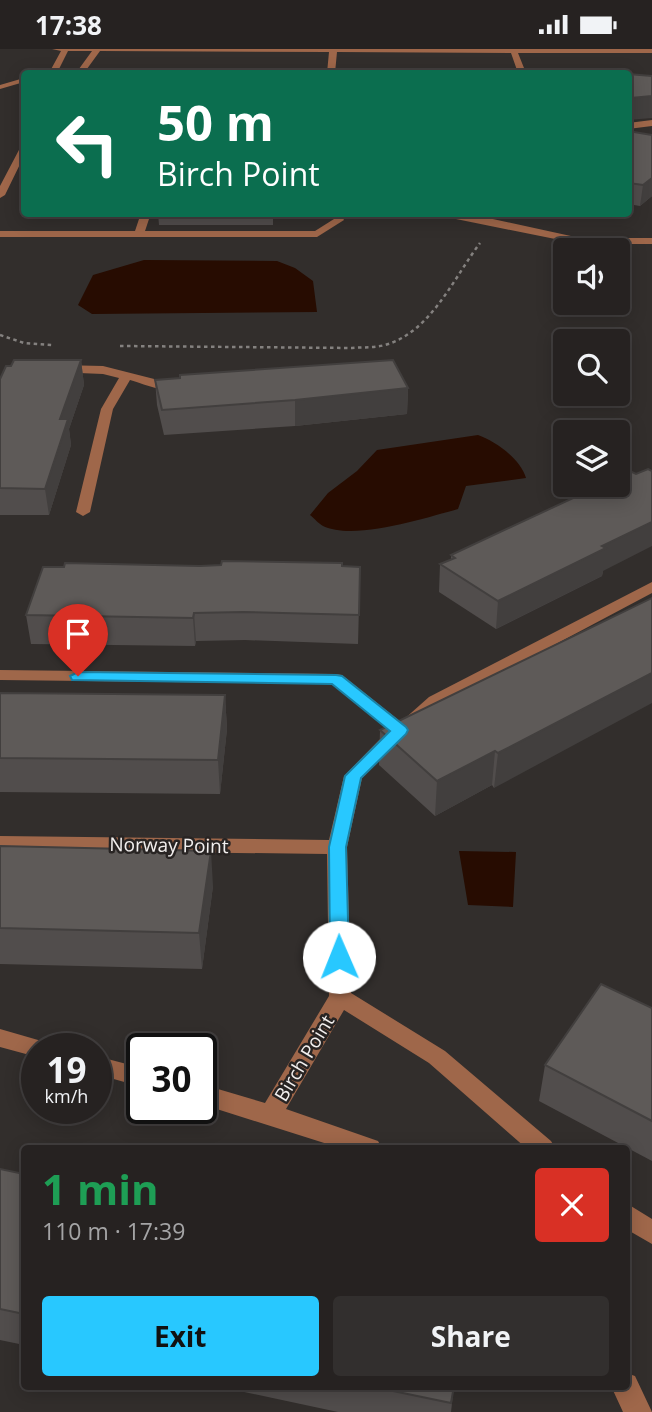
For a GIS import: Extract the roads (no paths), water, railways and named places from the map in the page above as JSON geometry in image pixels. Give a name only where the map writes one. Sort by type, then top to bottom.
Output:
[{"type":"street","points":[[56,49],[652,51]]},
{"type":"street","points":[[54,70],[66,49]]},
{"type":"street","points":[[82,70],[98,49]]},
{"type":"street","points":[[513,50],[521,70]]},
{"type":"street","points":[[331,70],[333,51]]},
{"type":"street","points":[[0,87],[21,82]]},
{"type":"street","points":[[632,126],[652,123]]},
{"type":"street","points":[[0,165],[20,166]]},
{"type":"street","points":[[0,195],[20,166]]},
{"type":"street","points":[[139,234],[145,217]]},
{"type":"street","points":[[0,234],[317,234],[339,220],[337,217]]},
{"type":"street","points":[[461,217],[580,241],[652,241]]},
{"type":"street","points":[[51,368],[103,370],[166,386],[193,384]]},
{"type":"street","points":[[83,512],[107,409],[126,376]]},
{"type":"street","name":"Birch Point","points":[[271,1114],[340,997],[337,847],[353,776],[400,730],[435,701],[652,587]]},
{"type":"street","points":[[0,675],[336,680],[400,730]]},
{"type":"street","name":"Norway Point","points":[[0,843],[337,847]]},
{"type":"street","points":[[340,997],[437,1057],[540,1145]]},
{"type":"street","points":[[0,1038],[21,1044]]},
{"type":"street","points":[[217,1099],[361,1145]]},
{"type":"street","points":[[630,1217],[652,1233]]},
{"type":"street","points":[[627,1390],[638,1412]]}]
